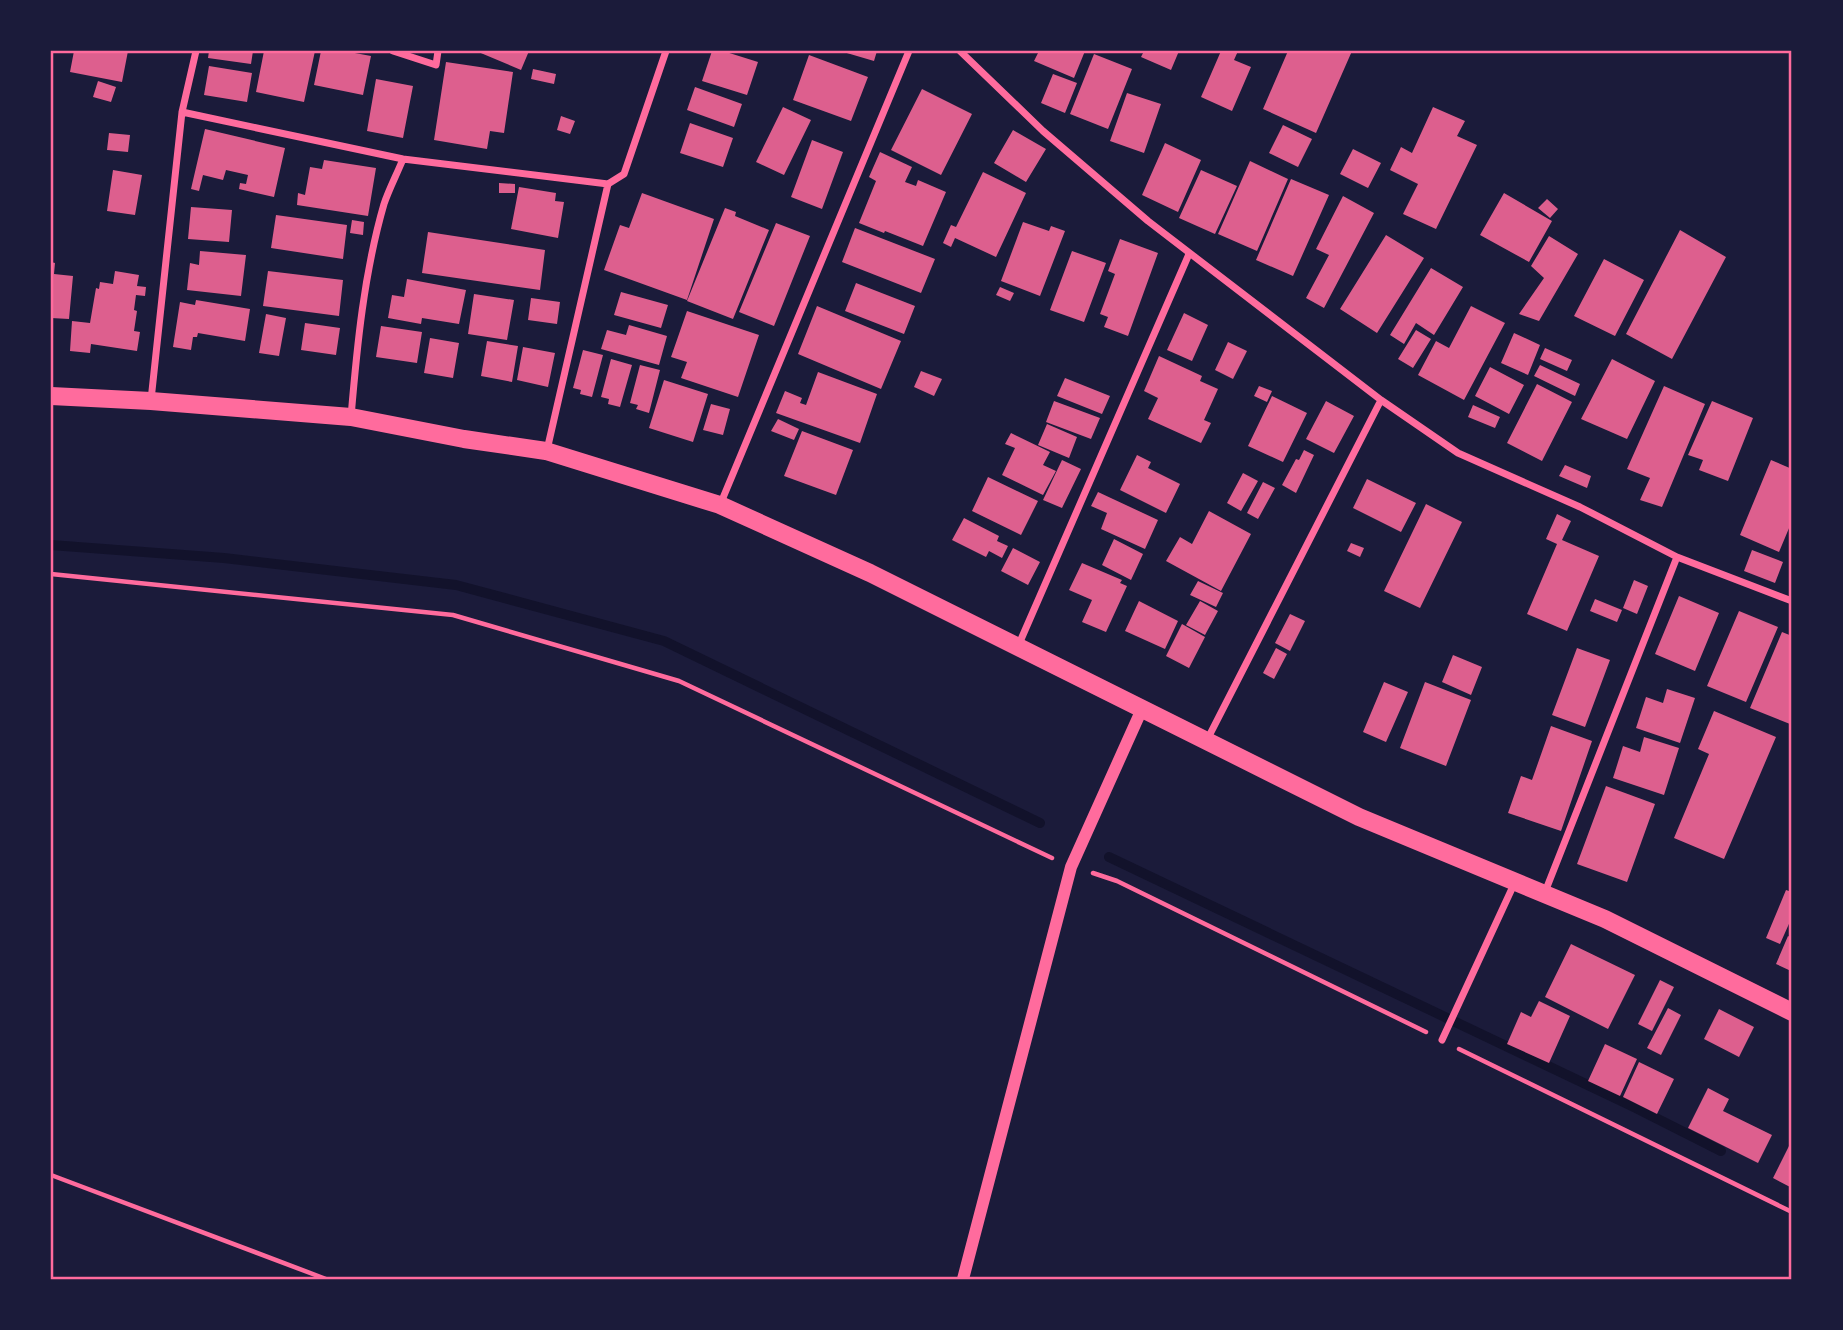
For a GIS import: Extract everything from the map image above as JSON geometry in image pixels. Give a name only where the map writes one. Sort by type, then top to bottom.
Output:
[{"type":"main road","points":[[51,396],[351,417],[464,439],[546,451],[720,505],[870,573],[1359,817],[1605,919],[1792,1012]]},
{"type":"street","points":[[151,401],[182,112],[197,51]]},
{"type":"street","points":[[393,51],[436,65],[439,51]]},
{"type":"street","points":[[182,112],[403,159],[608,184],[624,174],[666,51]]},
{"type":"street","points":[[720,505],[909,51]]},
{"type":"street","points":[[960,51],[1043,131],[1147,221],[1381,400],[1458,453],[1580,507],[1677,557],[1792,601]]},
{"type":"street","points":[[351,417],[356,352],[368,272],[385,203],[403,159]]},
{"type":"street","points":[[546,451],[608,184]]},
{"type":"street","points":[[1018,646],[1189,254]]},
{"type":"street","points":[[1207,740],[1381,400]]},
{"type":"street","points":[[1544,894],[1677,557]]},
{"type":"street","points":[[963,1279],[1071,867],[1142,709]]},
{"type":"street","points":[[1444,1036],[1516,881]]},
{"type":"path","points":[[51,574],[453,615],[679,681],[1071,867],[1117,881],[1444,1036],[1792,1212]]},
{"type":"path","points":[[51,1175],[326,1279]]},
{"type":"building","points":[[74,51],[128,51],[122,82],[70,72]]},
{"type":"building","points":[[209,51],[253,51],[251,64],[208,58]]},
{"type":"building","points":[[264,51],[315,51],[304,102],[256,92]]},
{"type":"building","points":[[321,51],[344,51],[371,56],[363,95],[314,85]]},
{"type":"building","points":[[476,51],[529,51],[521,70]]},
{"type":"building","points":[[712,51],[723,51],[758,62],[747,95],[702,81]]},
{"type":"building","points":[[840,51],[877,51],[874,61]]},
{"type":"building","points":[[1039,51],[1085,51],[1074,78],[1034,61]]},
{"type":"building","points":[[1144,51],[1179,51],[1171,70],[1141,57]]},
{"type":"building","points":[[1221,51],[1238,51],[1234,60],[1251,67],[1232,111],[1201,97]]},
{"type":"building","points":[[1288,51],[1352,51],[1316,133],[1263,109]]},
{"type":"building","points":[[1094,54],[1132,69],[1108,129],[1070,114]]},
{"type":"building","points":[[809,55],[868,77],[851,121],[793,100]]},
{"type":"building","points":[[446,62],[513,72],[504,133],[490,131],[487,149],[434,140]]},
{"type":"building","points":[[209,66],[252,73],[247,102],[204,95]]},
{"type":"building","points":[[533,69],[556,74],[554,84],[531,79]]},
{"type":"building","points":[[1053,74],[1077,83],[1065,113],[1041,103]]},
{"type":"building","points":[[376,79],[413,86],[403,138],[367,131]]},
{"type":"building","points":[[98,81],[116,87],[111,102],[93,97]]},
{"type":"building","points":[[695,87],[742,104],[734,127],[687,110]]},
{"type":"building","points":[[922,89],[972,114],[941,175],[891,150]]},
{"type":"building","points":[[1127,93],[1161,104],[1144,153],[1110,141]]},
{"type":"building","points":[[783,107],[811,120],[784,175],[756,162]]},
{"type":"building","points":[[1433,107],[1465,121],[1457,136],[1477,145],[1436,229],[1403,214],[1418,184],[1390,170],[1401,147],[1412,153]]},
{"type":"building","points":[[561,116],[575,121],[570,134],[557,130]]},
{"type":"building","points":[[690,123],[733,138],[723,167],[680,153]]},
{"type":"building","points":[[1283,125],[1312,139],[1298,167],[1269,153]]},
{"type":"building","points":[[205,129],[285,148],[274,197],[239,189],[240,183],[246,184],[248,175],[226,170],[223,180],[203,175],[199,191],[191,189]]},
{"type":"building","points":[[1013,130],[1046,149],[1026,182],[994,163]]},
{"type":"building","points":[[109,133],[130,135],[128,152],[107,150]]},
{"type":"building","points":[[812,140],[843,152],[822,209],[791,197]]},
{"type":"building","points":[[1165,143],[1201,160],[1178,212],[1142,195]]},
{"type":"building","points":[[1353,149],[1381,163],[1368,188],[1340,174]]},
{"type":"building","points":[[880,152],[912,167],[905,182],[916,186],[918,180],[946,192],[923,246],[859,223],[876,181],[869,177]]},
{"type":"building","points":[[324,160],[376,168],[368,216],[297,205],[298,193],[305,195],[310,167],[322,169]]},
{"type":"building","points":[[1250,161],[1288,179],[1257,251],[1218,234]]},
{"type":"building","points":[[113,170],[142,175],[135,215],[107,211]]},
{"type":"building","points":[[1201,170],[1237,186],[1215,234],[1179,218]]},
{"type":"building","points":[[983,172],[1026,193],[996,257],[955,238],[951,247],[943,243],[951,225],[956,227]]},
{"type":"building","points":[[1291,179],[1329,195],[1293,276],[1256,260]]},
{"type":"building","points":[[499,183],[515,184],[515,193],[499,193]]},
{"type":"building","points":[[519,187],[556,193],[555,201],[564,202],[558,238],[511,229]]},
{"type":"building","points":[[642,193],[714,219],[687,300],[604,270],[620,225],[629,228]]},
{"type":"building","points":[[1504,193],[1552,221],[1529,262],[1480,235]]},
{"type":"building","points":[[1343,196],[1374,213],[1324,308],[1306,298],[1329,255],[1316,249]]},
{"type":"building","points":[[1547,199],[1558,209],[1550,218],[1538,208]]},
{"type":"building","points":[[191,207],[232,210],[229,242],[188,239]]},
{"type":"building","points":[[725,208],[736,212],[735,216],[769,230],[733,319],[687,301]]},
{"type":"building","points":[[276,215],[347,225],[343,259],[271,248]]},
{"type":"building","points":[[352,220],[364,222],[363,235],[350,233]]},
{"type":"building","points":[[1023,222],[1049,231],[1051,226],[1065,231],[1040,296],[1001,281]]},
{"type":"building","points":[[776,223],[810,236],[774,326],[739,312]]},
{"type":"building","points":[[855,228],[935,259],[921,293],[842,262]]},
{"type":"building","points":[[1680,230],[1726,257],[1672,359],[1626,334]]},
{"type":"building","points":[[428,232],[545,250],[540,290],[422,273]]},
{"type":"building","points":[[1386,235],[1424,258],[1377,333],[1340,309]]},
{"type":"building","points":[[1549,236],[1578,254],[1539,321],[1519,314],[1544,278],[1531,266]]},
{"type":"building","points":[[1120,239],[1158,253],[1128,336],[1104,327],[1108,317],[1100,314],[1115,274],[1108,271]]},
{"type":"building","points":[[200,251],[246,255],[241,296],[187,290],[190,263],[199,265]]},
{"type":"building","points":[[1072,251],[1106,263],[1084,322],[1050,310]]},
{"type":"building","points":[[1604,259],[1644,280],[1615,336],[1574,316]]},
{"type":"building","points":[[51,262],[55,263],[54,274],[73,276],[69,319],[51,318]]},
{"type":"building","points":[[1431,268],[1463,287],[1434,335],[1416,323],[1404,344],[1390,335]]},
{"type":"building","points":[[115,271],[139,275],[137,286],[146,287],[145,296],[136,295],[134,331],[140,332],[137,351],[91,344],[90,353],[70,351],[72,321],[90,323],[96,288],[99,289],[100,282],[113,284]]},
{"type":"building","points":[[268,271],[343,280],[339,316],[263,306]]},
{"type":"building","points":[[407,279],[466,290],[459,324],[422,318],[421,324],[388,318],[392,295],[404,297]]},
{"type":"building","points":[[856,283],[915,306],[904,334],[845,311]]},
{"type":"building","points":[[1000,287],[1014,293],[1010,301],[996,295]]},
{"type":"building","points":[[621,292],[668,305],[661,328],[614,315]]},
{"type":"building","points":[[474,294],[514,300],[507,340],[468,334]]},
{"type":"building","points":[[531,298],[560,302],[557,324],[528,320]]},
{"type":"building","points":[[196,300],[250,309],[245,341],[198,333],[197,337],[193,337],[191,350],[173,347],[180,302],[195,305]]},
{"type":"building","points":[[817,306],[901,341],[881,389],[798,354]]},
{"type":"building","points":[[1471,306],[1505,323],[1464,400],[1418,375],[1436,341],[1449,348]]},
{"type":"building","points":[[687,311],[759,335],[738,397],[681,378],[687,362],[671,357]]},
{"type":"building","points":[[1184,313],[1208,325],[1192,361],[1167,350]]},
{"type":"building","points":[[266,314],[286,318],[279,356],[259,353]]},
{"type":"building","points":[[305,323],[340,328],[336,355],[301,350]]},
{"type":"building","points":[[629,325],[667,336],[659,365],[601,349],[607,330],[626,335]]},
{"type":"building","points":[[381,326],[422,332],[417,363],[376,357]]},
{"type":"building","points":[[1416,330],[1431,339],[1413,368],[1398,359]]},
{"type":"building","points":[[1514,333],[1540,345],[1528,375],[1501,363]]},
{"type":"building","points":[[430,338],[459,343],[453,378],[424,373]]},
{"type":"building","points":[[487,341],[518,346],[512,382],[481,376]]},
{"type":"building","points":[[1228,342],[1247,351],[1233,379],[1215,370]]},
{"type":"building","points":[[523,347],[555,353],[548,387],[517,380]]},
{"type":"building","points":[[1545,348],[1572,360],[1567,371],[1540,359]]},
{"type":"building","points":[[583,350],[603,355],[592,397],[580,394],[581,390],[573,388]]},
{"type":"building","points":[[1159,356],[1202,376],[1200,381],[1218,389],[1204,420],[1211,423],[1201,443],[1148,419],[1158,398],[1144,391]]},
{"type":"building","points":[[611,359],[632,365],[620,407],[608,404],[609,399],[601,397]]},
{"type":"building","points":[[1612,359],[1655,381],[1627,439],[1581,419]]},
{"type":"building","points":[[640,365],[660,370],[649,413],[636,409],[638,405],[630,403]]},
{"type":"building","points":[[1540,365],[1580,384],[1575,396],[1534,376]]},
{"type":"building","points":[[1490,367],[1524,385],[1509,414],[1475,396]]},
{"type":"building","points":[[921,371],[942,379],[934,396],[914,387]]},
{"type":"building","points":[[818,372],[877,394],[860,443],[776,413],[785,391],[802,398],[800,403],[806,405]]},
{"type":"building","points":[[1065,378],[1110,396],[1102,414],[1057,396]]},
{"type":"building","points":[[664,380],[708,394],[693,442],[649,428]]},
{"type":"building","points":[[1537,384],[1572,402],[1542,461],[1507,443]]},
{"type":"building","points":[[1259,386],[1272,391],[1267,402],[1254,396]]},
{"type":"building","points":[[1664,386],[1705,404],[1662,507],[1640,500],[1650,478],[1627,469]]},
{"type":"building","points":[[1272,396],[1307,413],[1283,462],[1248,446]]},
{"type":"building","points":[[1054,401],[1100,418],[1091,439],[1046,422]]},
{"type":"building","points":[[1326,401],[1354,416],[1334,453],[1306,439]]},
{"type":"building","points":[[1712,401],[1753,418],[1728,481],[1699,470],[1703,460],[1688,455]]},
{"type":"building","points":[[711,404],[730,409],[723,435],[703,430]]},
{"type":"building","points":[[1473,405],[1500,417],[1495,428],[1468,417]]},
{"type":"building","points":[[778,419],[799,429],[794,440],[771,431]]},
{"type":"building","points":[[1047,424],[1077,437],[1069,458],[1038,445]]},
{"type":"building","points":[[802,431],[853,450],[836,495],[784,476]]},
{"type":"building","points":[[1011,433],[1050,452],[1043,465],[1056,471],[1043,495],[1002,475],[1015,448],[1005,444]]},
{"type":"building","points":[[1304,450],[1314,455],[1296,493],[1282,485]]},
{"type":"building","points":[[1137,455],[1151,462],[1148,468],[1180,484],[1166,513],[1120,490]]},
{"type":"building","points":[[1062,460],[1081,469],[1062,508],[1043,500]]},
{"type":"building","points":[[1771,460],[1792,469],[1792,521],[1779,552],[1740,535]]},
{"type":"building","points":[[1565,465],[1591,476],[1587,488],[1559,476]]},
{"type":"building","points":[[1243,473],[1258,481],[1241,511],[1227,503]]},
{"type":"building","points":[[988,477],[1038,501],[1021,535],[972,511]]},
{"type":"building","points":[[1367,479],[1416,503],[1401,532],[1353,508]]},
{"type":"building","points":[[1263,482],[1275,488],[1258,519],[1247,513]]},
{"type":"building","points":[[1098,492],[1158,520],[1145,549],[1101,529],[1107,513],[1091,506]]},
{"type":"building","points":[[1426,504],[1462,522],[1420,608],[1384,591]]},
{"type":"building","points":[[1209,511],[1251,534],[1221,591],[1166,561],[1180,537],[1192,544]]},
{"type":"building","points":[[1557,514],[1571,521],[1562,540],[1599,556],[1567,631],[1527,614],[1557,544],[1546,539]]},
{"type":"building","points":[[964,518],[999,536],[997,541],[1008,546],[1002,558],[989,551],[986,557],[952,540]]},
{"type":"building","points":[[1114,539],[1143,554],[1131,580],[1102,565]]},
{"type":"building","points":[[1351,543],[1364,548],[1360,557],[1347,551]]},
{"type":"building","points":[[1013,548],[1040,562],[1028,585],[1001,571]]},
{"type":"building","points":[[1752,550],[1783,562],[1775,583],[1744,571]]},
{"type":"building","points":[[1082,563],[1122,580],[1120,583],[1127,586],[1106,632],[1082,622],[1092,600],[1069,590]]},
{"type":"building","points":[[1634,580],[1648,586],[1637,614],[1623,608]]},
{"type":"building","points":[[1198,581],[1223,593],[1216,607],[1190,595]]},
{"type":"building","points":[[1679,596],[1719,613],[1695,671],[1655,654]]},
{"type":"building","points":[[1595,599],[1622,610],[1617,622],[1590,611]]},
{"type":"building","points":[[1139,601],[1178,621],[1165,649],[1125,631]]},
{"type":"building","points":[[1200,601],[1218,611],[1205,635],[1186,625]]},
{"type":"building","points":[[1739,611],[1778,627],[1746,702],[1707,686]]},
{"type":"building","points":[[1290,614],[1305,621],[1290,651],[1275,643]]},
{"type":"building","points":[[1182,624],[1205,637],[1189,668],[1166,656]]},
{"type":"building","points":[[1782,632],[1792,636],[1790,724],[1750,708]]},
{"type":"building","points":[[1276,648],[1287,654],[1274,679],[1263,673]]},
{"type":"building","points":[[1577,648],[1610,660],[1585,727],[1552,715]]},
{"type":"building","points":[[1453,655],[1482,667],[1471,695],[1442,682]]},
{"type":"building","points":[[1384,682],[1408,692],[1386,742],[1363,732]]},
{"type":"building","points":[[1425,682],[1471,700],[1446,766],[1400,748]]},
{"type":"building","points":[[1667,689],[1695,698],[1680,743],[1636,728],[1646,697],[1663,703]]},
{"type":"building","points":[[1714,711],[1776,737],[1724,859],[1674,838],[1709,754],[1698,749]]},
{"type":"building","points":[[1551,726],[1592,741],[1561,831],[1508,813],[1521,776],[1532,780]]},
{"type":"building","points":[[1644,737],[1679,748],[1664,795],[1613,778],[1623,746],[1640,752]]},
{"type":"building","points":[[1606,786],[1655,804],[1627,882],[1577,864]]},
{"type":"building","points":[[1786,890],[1792,892],[1792,917],[1780,944],[1766,938]]},
{"type":"building","points":[[1788,936],[1792,938],[1791,971],[1776,964]]},
{"type":"building","points":[[1571,944],[1635,975],[1608,1029],[1545,997]]},
{"type":"building","points":[[1660,980],[1674,987],[1652,1031],[1638,1024]]},
{"type":"building","points":[[1539,1001],[1570,1016],[1549,1063],[1507,1044],[1521,1012],[1531,1017]]},
{"type":"building","points":[[1668,1008],[1681,1015],[1661,1055],[1647,1048]]},
{"type":"building","points":[[1719,1009],[1754,1027],[1739,1057],[1704,1039]]},
{"type":"building","points":[[1605,1044],[1637,1059],[1620,1096],[1588,1081]]},
{"type":"building","points":[[1639,1062],[1674,1079],[1657,1114],[1623,1097]]},
{"type":"building","points":[[1708,1088],[1729,1099],[1723,1111],[1772,1135],[1758,1163],[1688,1128]]},
{"type":"building","points":[[1792,1140],[1792,1188],[1773,1178]]},
{"type":"waterway","points":[[51,545],[224,558],[456,585],[664,641],[1040,823]]},
{"type":"waterway","points":[[1109,857],[1721,1151]]}]
